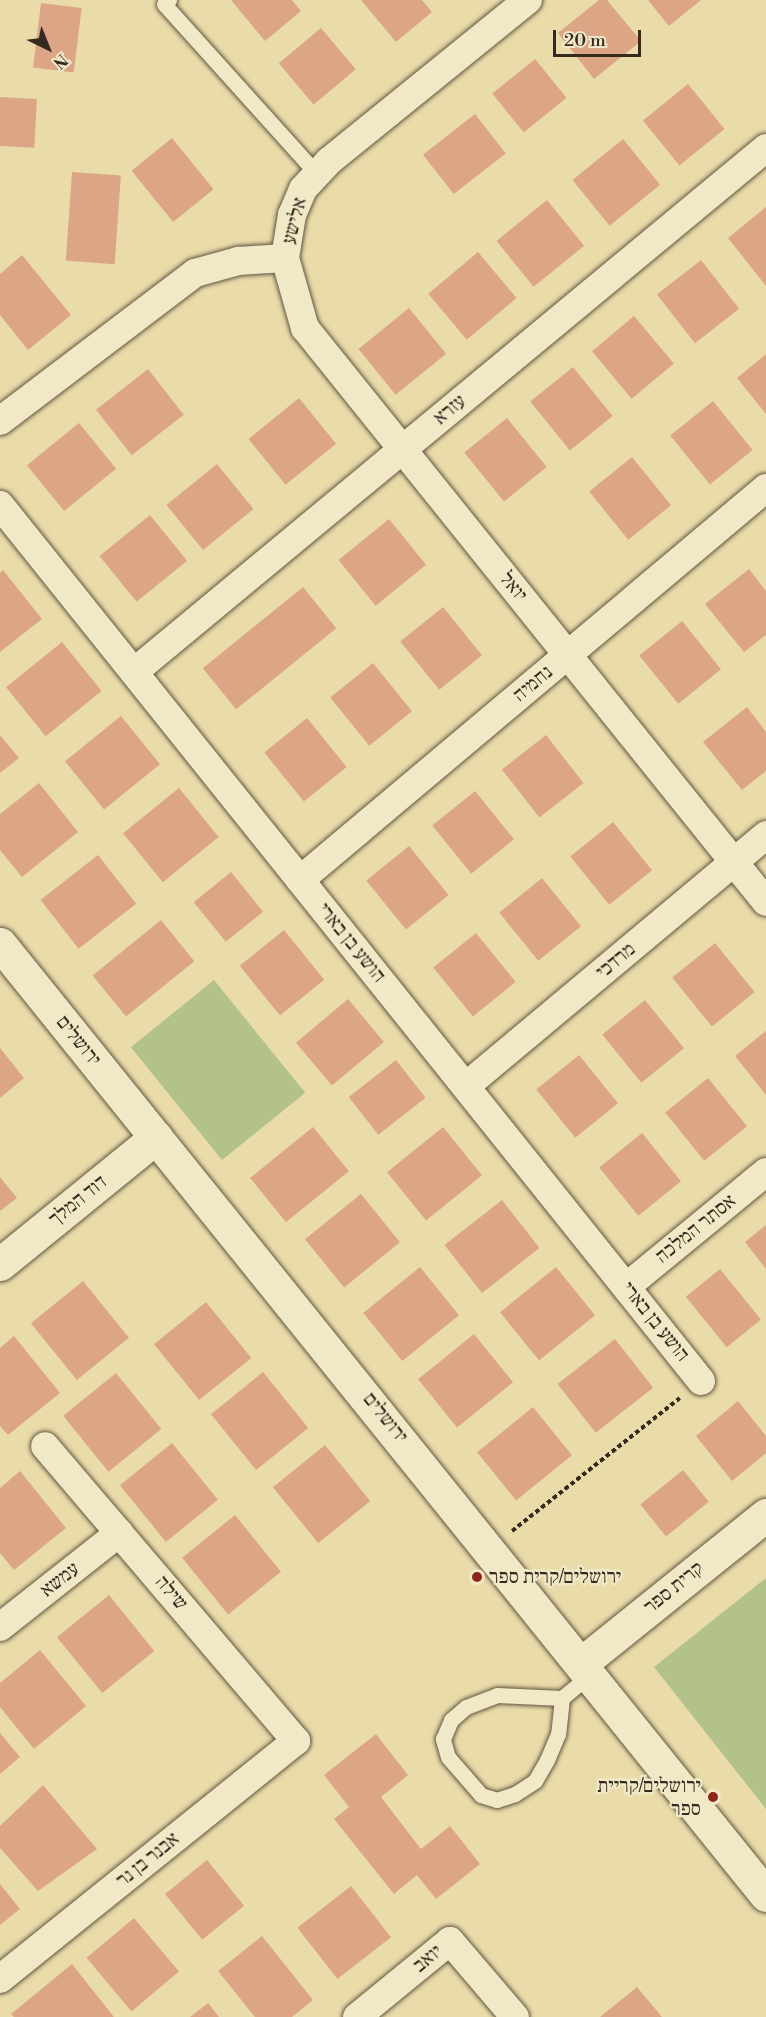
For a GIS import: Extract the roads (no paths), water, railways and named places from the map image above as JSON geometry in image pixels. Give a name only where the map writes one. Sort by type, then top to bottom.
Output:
[{"type":"street","name":"אלישע","points":[[0,422],[195,273],[238,261],[285,258],[292,215],[317,174],[511,5]]},
{"type":"street","name":"עזרא","points":[[134,672],[766,148]]},
{"type":"street","name":"יואל","points":[[285,258],[305,328],[766,902]]},
{"type":"street","name":"נחמיה","points":[[300,880],[766,488]]},
{"type":"street","name":"הושע בן בארי","points":[[0,505],[701,1380]]},
{"type":"street","name":"מרדכי","points":[[466,1086],[766,835]]},
{"type":"street","name":"ירושלים","points":[[0,944],[587,1667],[766,1895]]},
{"type":"street","name":"דוד המלך","points":[[0,1264],[156,1137]]},
{"type":"street","name":"אסתר המלכה","points":[[626,1287],[766,1172]]},
{"type":"street","name":"שילה","points":[[45,1446],[297,1741]]},
{"type":"street","name":"קרית ספר","points":[[587,1667],[766,1515]]},
{"type":"street","name":"עמשא","points":[[0,1627],[119,1533]]},
{"type":"street","name":"אבנר בן נר","points":[[0,1979],[297,1741]]},
{"type":"street","name":"יואב","points":[[357,2017],[450,1941],[515,2017]]},
{"type":"lane","points":[[168,0],[164,4],[317,174]]},
{"type":"lane","points":[[562,1698],[497,1695],[466,1707],[451,1720],[442,1739],[448,1757],[481,1795],[497,1800],[515,1794],[535,1781],[547,1760],[558,1734],[562,1698],[587,1667]]},
{"type":"place","name":"ירושלים/קרית ספר","points":[[477,1577]]},
{"type":"place","name":"ירושלים/קריית ספר","points":[[713,1797]]}]
